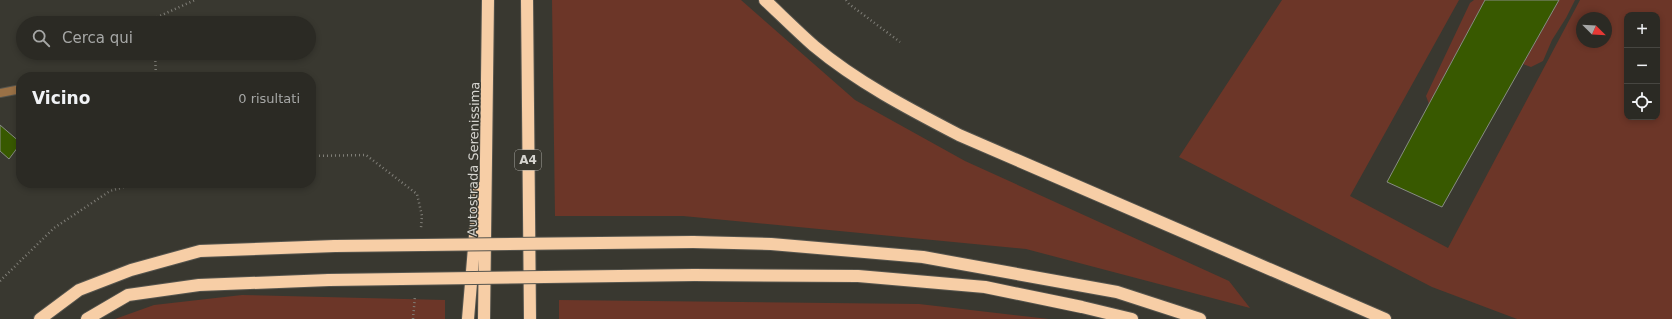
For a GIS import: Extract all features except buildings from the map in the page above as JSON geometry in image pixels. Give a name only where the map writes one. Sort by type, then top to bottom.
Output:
[{"type":"highway","name":"Autostrada Serenissima","points":[[484,319],[488,0]]},
{"type":"highway","name":"A4","points":[[527,0],[530,319]]},
{"type":"highway","points":[[765,0],[815,46],[852,73],[929,120],[967,138],[1385,319]]},
{"type":"highway","points":[[468,319],[488,85]]},
{"type":"highway","points":[[40,319],[80,290],[131,270],[200,250],[262,247],[693,242],[771,244],[924,257],[1117,292],[1200,319]]},
{"type":"highway","points":[[87,319],[128,295],[198,285],[329,280],[694,275],[858,276],[986,287],[1132,319]]},
{"type":"lane","points":[[0,93],[16,90]]},
{"type":"path","points":[[160,16],[195,0]]},
{"type":"path","points":[[846,0],[849,4],[900,42]]},
{"type":"path","points":[[155,60],[156,72]]},
{"type":"path","points":[[316,156],[366,154],[417,194],[422,216],[421,232]]},
{"type":"path","points":[[0,281],[54,228],[110,191],[120,188]]},
{"type":"path","points":[[413,319],[415,295]]},
{"type":"shaded area","points":[[552,0],[741,0],[855,100],[965,161],[1229,281],[1250,308],[1026,249],[683,216],[555,216]]},
{"type":"shaded area","points":[[1282,0],[1459,0],[1350,196],[1448,248],[1580,0],[1672,0],[1672,319],[1517,319],[1432,287],[1179,157]]},
{"type":"shaded area","points":[[1474,0],[1485,0],[1429,104],[1426,96],[1470,3]]},
{"type":"shaded area","points":[[1559,0],[1575,0],[1552,40],[1543,61],[1531,67],[1523,64]]},
{"type":"shaded area","points":[[242,295],[445,300],[445,319],[115,319],[154,305]]},
{"type":"shaded area","points":[[559,300],[919,304],[1049,319],[559,319]]}]
